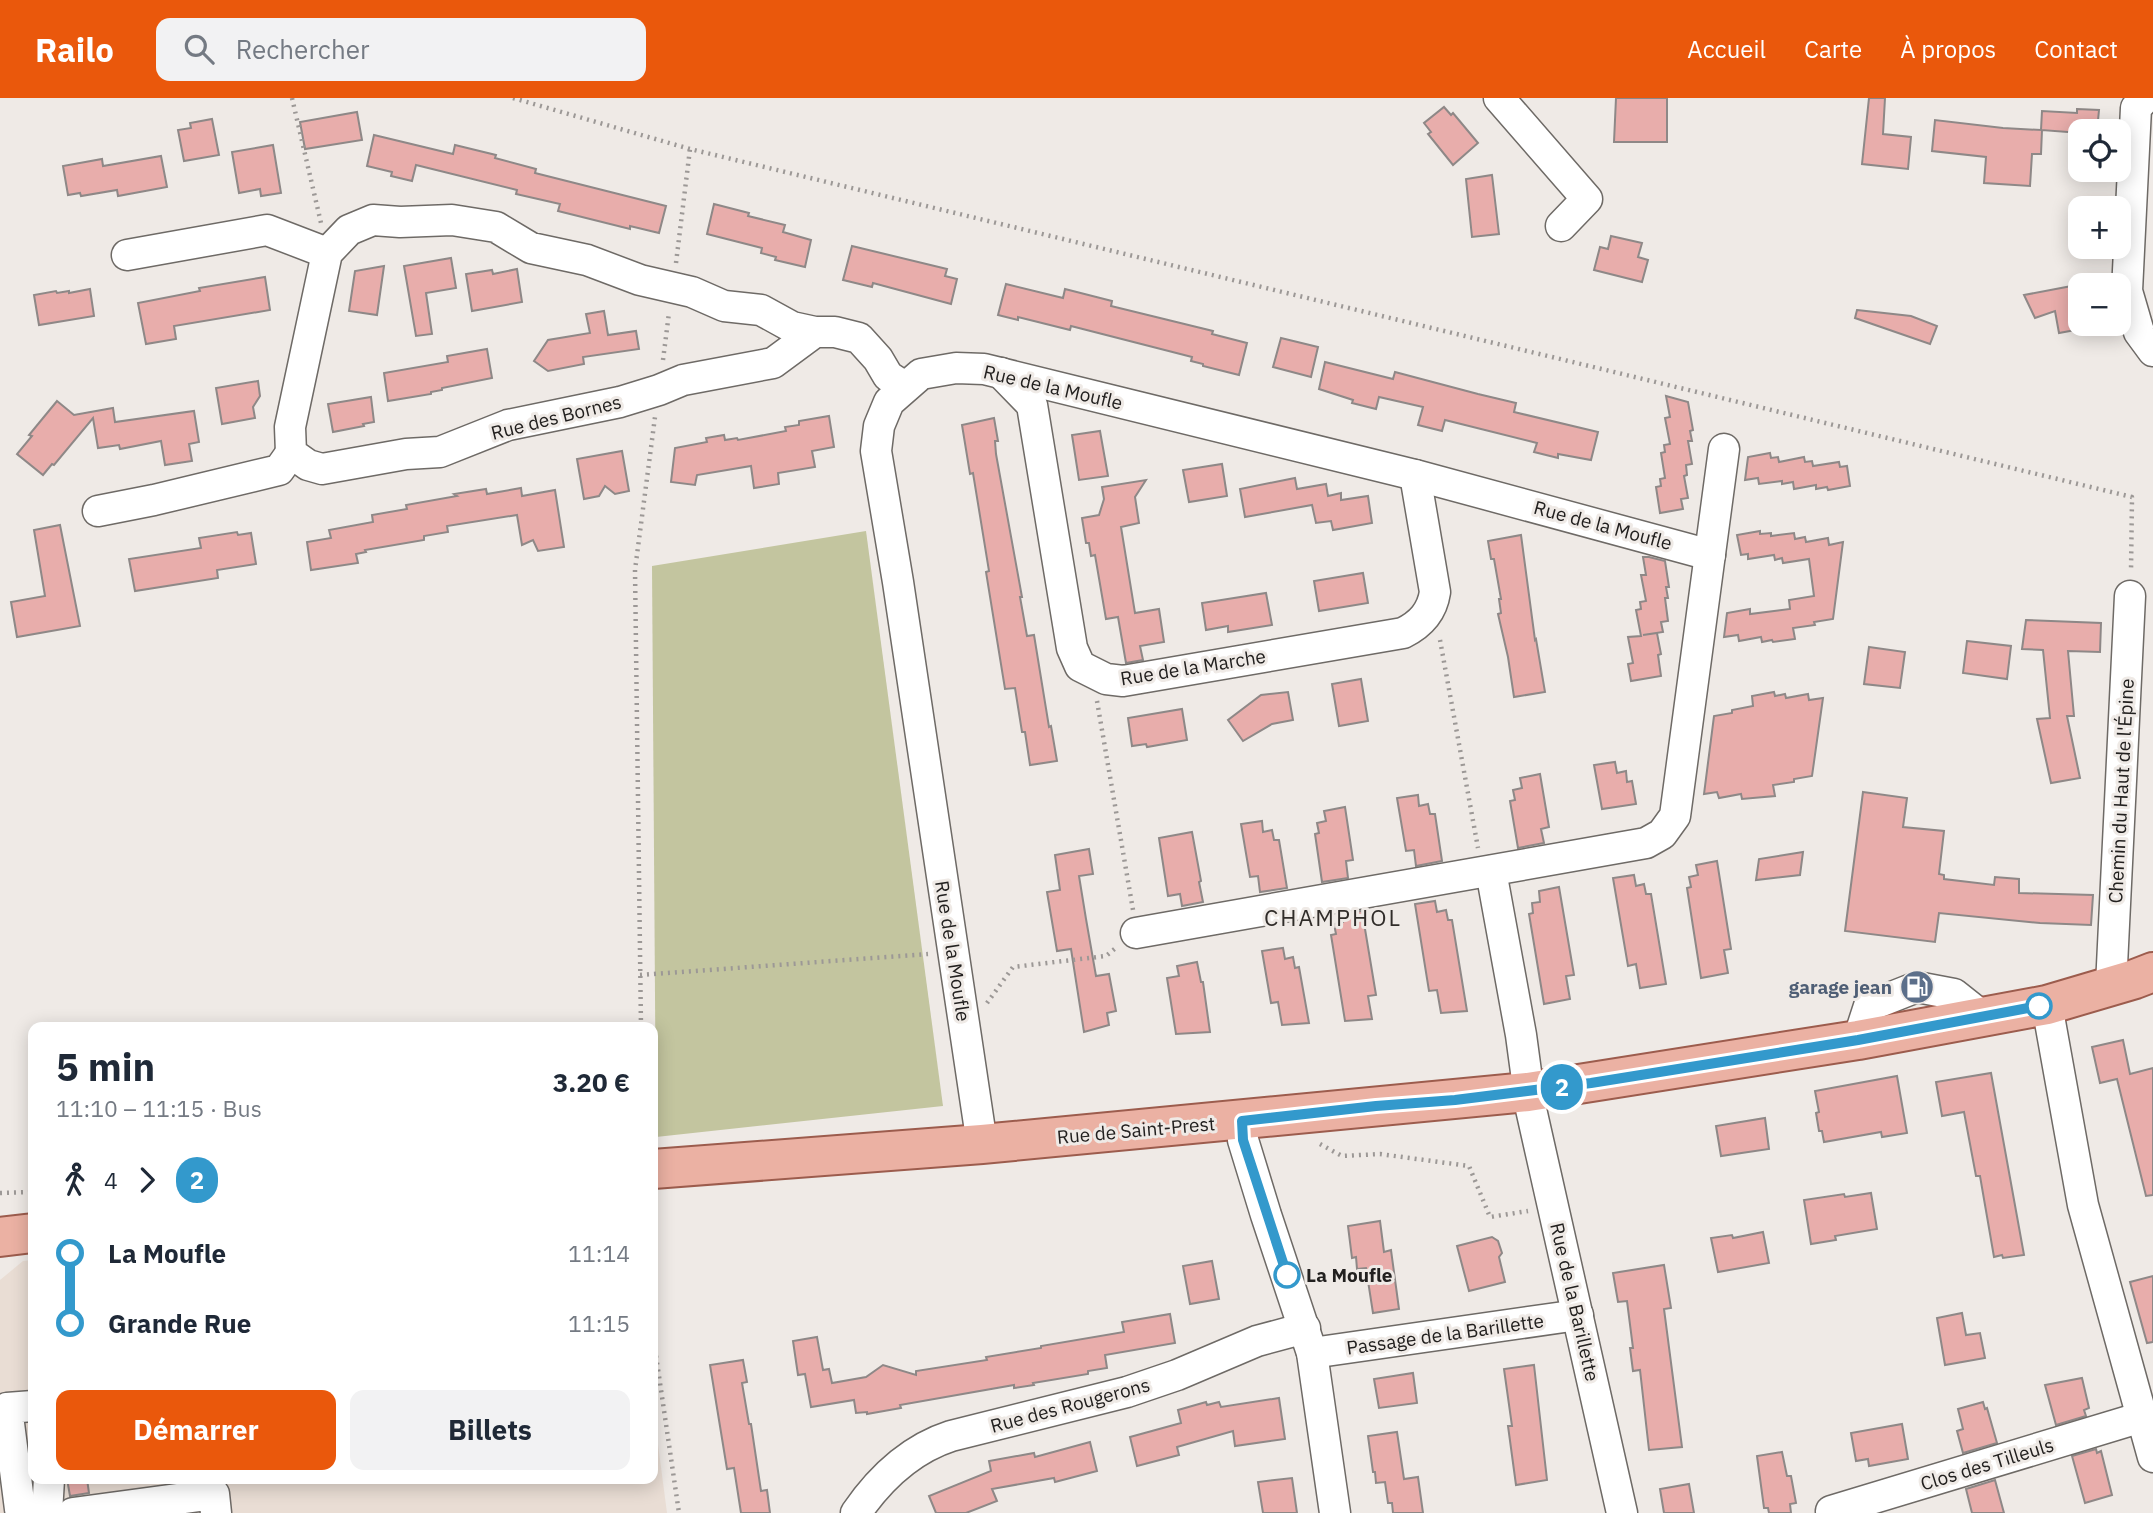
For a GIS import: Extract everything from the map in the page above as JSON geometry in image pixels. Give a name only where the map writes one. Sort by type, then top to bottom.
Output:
[{"type":"main road","name":"Rue de Saint-Prest","points":[[658,1169],[982,1144],[1528,1092],[1858,1040],[1983,1017],[2047,1004],[2153,972]]},
{"type":"main road","points":[[0,1210],[28,1211]]},
{"type":"main road","points":[[0,1237],[28,1234]]},
{"type":"street","points":[[1499,98],[1587,199],[1561,226]]},
{"type":"street","points":[[2145,98],[2136,108],[2127,291],[2139,332],[2153,351]]},
{"type":"street","points":[[99,511],[279,470],[291,453],[290,427],[327,253],[349,230],[373,220],[452,220],[496,227],[531,248],[587,260],[640,281],[692,292],[724,306],[761,310],[792,327],[859,338],[878,359],[888,376],[905,387]]},
{"type":"street","points":[[127,256],[267,230],[327,253]]},
{"type":"street","name":"Rue des Bornes","points":[[291,453],[308,465],[322,469],[406,454],[440,452],[509,425],[621,402],[683,380],[773,363],[815,332]]},
{"type":"street","name":"Rue de la Moufle","points":[[982,1144],[876,451],[879,426],[889,402],[921,373],[956,368],[984,369],[1415,475],[1710,555]]},
{"type":"street","name":"Rue de la Marche","points":[[1001,373],[1032,405],[1072,648],[1080,666],[1092,673],[1106,679],[1124,681],[1403,632],[1415,627],[1425,616]]},
{"type":"street","points":[[1136,933],[1646,843],[1662,834],[1675,817],[1724,449]]},
{"type":"street","points":[[1415,475],[1435,592],[1433,606],[1425,616]]},
{"type":"street","name":"Chemin du Haut de l'Épine","points":[[2111,986],[2130,596]]},
{"type":"street","points":[[1483,873],[1521,1035],[1528,1092]]},
{"type":"street","points":[[2047,1004],[2083,1205],[2153,1457]]},
{"type":"street","name":"Rue de la Barillette","points":[[1528,1092],[1622,1513]]},
{"type":"street","points":[[1242,1121],[1243,1140],[1266,1216],[1309,1340],[1335,1513]]},
{"type":"street","name":"Passage de la Barillette","points":[[1309,1340],[1578,1315]]},
{"type":"street","name":"Rue des Rougerons","points":[[856,1513],[880,1482],[912,1455],[932,1443],[1128,1392],[1177,1375],[1256,1341],[1309,1340]]},
{"type":"street","points":[[25,1512],[7,1408],[28,1406]]},
{"type":"street","name":"Clos des Tilleuls","points":[[1831,1511],[2142,1418]]},
{"type":"street","points":[[25,1512],[45,1484]]},
{"type":"street","points":[[73,1513],[214,1495]]},
{"type":"path","points":[[292,98],[327,253]]},
{"type":"path","points":[[513,98],[690,149],[2132,497],[2130,596]]},
{"type":"path","points":[[641,1022],[635,570],[690,149]]},
{"type":"path","points":[[1425,616],[1438,629],[1483,873]]},
{"type":"path","points":[[965,1034],[1013,967],[1106,956],[1136,933],[1092,673]]},
{"type":"path","points":[[640,975],[953,953]]},
{"type":"path","points":[[1320,1143],[1342,1156],[1380,1154],[1469,1166],[1490,1217],[1553,1207]]},
{"type":"path","points":[[0,1192],[28,1192]]},
{"type":"path","points":[[658,1369],[679,1513]]},
{"type":"shaded area","points":[[28,1260],[28,1484],[658,1484],[658,1444],[667,1513],[0,1513],[0,1280],[23,1261]]},
{"type":"green space","points":[[866,531],[943,1106],[658,1137],[652,566]]},
{"type":"building","points":[[1616,98],[1667,98],[1667,142],[1614,142]]},
{"type":"building","points":[[1869,98],[1885,98],[1883,134],[1911,137],[1908,169],[1862,164]]},
{"type":"building","points":[[1444,107],[1451,115],[1453,113],[1478,143],[1453,165],[1428,134],[1431,132],[1424,123]]},
{"type":"building","points":[[2077,109],[2099,110],[2098,119],[2068,119],[2068,132],[2042,130],[2041,154],[2032,154],[2030,186],[1984,183],[1986,157],[1932,151],[1935,120],[2041,130],[2042,111],[2077,113]]},
{"type":"building","points":[[357,112],[362,140],[305,149],[300,122]]},
{"type":"building","points":[[212,119],[219,155],[184,161],[178,130],[191,128],[190,123]]},
{"type":"building","points":[[374,135],[453,154],[455,145],[536,169],[535,173],[666,206],[659,233],[630,226],[630,229],[558,211],[560,204],[516,194],[517,190],[416,165],[412,181],[391,176],[392,172],[367,166]]},
{"type":"building","points":[[273,145],[281,193],[261,196],[260,189],[239,193],[232,152]]},
{"type":"building","points":[[161,156],[167,187],[118,196],[117,190],[81,196],[80,193],[68,195],[63,166],[102,159],[103,166]]},
{"type":"building","points":[[1492,175],[1499,234],[1472,237],[1466,179]]},
{"type":"building","points":[[714,204],[785,225],[783,232],[811,240],[805,267],[775,260],[776,257],[761,253],[762,248],[707,234]]},
{"type":"building","points":[[1611,236],[1642,243],[1638,257],[1648,260],[1642,282],[1594,270],[1600,247],[1608,249]]},
{"type":"building","points":[[852,246],[947,269],[945,276],[957,279],[951,304],[873,283],[872,287],[843,280]]},
{"type":"building","points":[[451,258],[456,288],[426,293],[432,334],[416,336],[404,266]]},
{"type":"building","points":[[384,266],[377,315],[349,311],[355,271]]},
{"type":"building","points":[[517,269],[522,302],[472,311],[466,274],[492,270],[493,274]]},
{"type":"building","points":[[265,277],[270,310],[174,326],[176,339],[146,344],[138,303],[200,291],[199,288]]},
{"type":"building","points":[[1006,284],[1063,298],[1065,289],[1112,301],[1111,306],[1213,331],[1212,334],[1247,343],[1239,375],[1203,366],[1191,361],[1192,357],[1071,326],[1070,330],[1018,317],[1018,320],[998,315]]},
{"type":"building","points":[[2068,287],[2068,331],[2059,333],[2055,311],[2035,318],[2024,295]]},
{"type":"building","points":[[90,289],[94,316],[39,325],[34,295]]},
{"type":"building","points":[[1857,310],[1911,316],[1937,326],[1930,344],[1855,318]]},
{"type":"building","points":[[604,311],[608,335],[636,331],[639,349],[583,357],[584,364],[548,371],[534,361],[548,340],[590,333],[586,314]]},
{"type":"building","points":[[1281,338],[1318,347],[1311,377],[1273,367]]},
{"type":"building","points":[[487,349],[492,378],[442,388],[431,394],[388,401],[384,373],[448,362],[447,356]]},
{"type":"building","points":[[1325,362],[1393,379],[1395,372],[1516,403],[1514,412],[1598,432],[1591,460],[1558,454],[1558,458],[1534,452],[1537,443],[1445,420],[1442,431],[1418,425],[1423,407],[1379,397],[1376,409],[1352,403],[1353,400],[1319,389]]},
{"type":"building","points":[[258,381],[260,396],[253,407],[255,418],[222,424],[216,388]]},
{"type":"building","points":[[1666,396],[1688,402],[1693,430],[1690,431],[1692,441],[1688,441],[1692,464],[1686,465],[1687,475],[1684,476],[1688,498],[1681,499],[1683,509],[1660,513],[1656,487],[1661,486],[1660,479],[1665,478],[1661,453],[1665,452],[1664,445],[1670,444],[1665,418],[1670,417]]},
{"type":"building","points":[[371,397],[374,422],[333,432],[328,404]]},
{"type":"building","points":[[57,401],[74,415],[113,408],[115,422],[194,411],[199,442],[189,444],[192,461],[165,465],[161,441],[120,449],[119,445],[98,448],[93,418],[43,475],[17,454]]},
{"type":"building","points":[[829,416],[834,447],[812,451],[815,467],[778,473],[779,484],[754,488],[751,466],[697,475],[695,485],[671,482],[675,448],[707,442],[706,438],[724,435],[725,440],[738,440],[786,431],[785,427],[799,425],[799,421]]},
{"type":"building","points":[[994,418],[998,441],[995,441],[996,454],[1027,636],[1034,635],[1057,761],[1030,765],[1015,688],[1005,689],[986,572],[989,571],[962,425]]},
{"type":"building","points":[[1100,431],[1108,476],[1079,480],[1072,435]]},
{"type":"building","points":[[622,451],[629,491],[615,494],[605,486],[599,496],[584,499],[577,459]]},
{"type":"building","points":[[1770,453],[1771,458],[1778,457],[1779,462],[1804,457],[1805,462],[1812,461],[1813,466],[1839,462],[1840,467],[1847,466],[1850,486],[1828,490],[1827,487],[1816,489],[1816,485],[1794,489],[1793,482],[1759,484],[1758,478],[1745,480],[1748,457]]},
{"type":"building","points":[[1222,464],[1227,496],[1189,502],[1183,470]]},
{"type":"building","points":[[1295,478],[1297,489],[1326,484],[1328,496],[1341,493],[1341,500],[1368,496],[1372,523],[1333,530],[1331,521],[1316,523],[1312,505],[1245,517],[1240,489]]},
{"type":"building","points":[[1146,480],[1135,497],[1139,523],[1121,527],[1135,613],[1159,609],[1164,642],[1140,646],[1143,660],[1126,663],[1118,617],[1106,619],[1095,555],[1091,556],[1089,543],[1086,543],[1082,518],[1099,515],[1104,499],[1102,487]]},
{"type":"building","points":[[521,488],[522,496],[555,490],[564,547],[538,551],[533,540],[522,545],[517,515],[447,526],[448,532],[424,536],[424,540],[365,550],[366,552],[356,554],[358,563],[311,570],[307,542],[331,538],[329,530],[373,522],[372,515],[407,509],[406,505],[457,496],[454,494],[486,489],[487,494]]},
{"type":"building","points":[[60,525],[80,626],[17,637],[11,602],[45,596],[34,530]]},
{"type":"building","points":[[1760,531],[1760,534],[1771,533],[1771,536],[1794,533],[1795,539],[1805,537],[1806,542],[1828,538],[1829,545],[1843,542],[1833,619],[1793,628],[1795,639],[1762,642],[1761,637],[1739,641],[1738,635],[1724,637],[1727,613],[1750,609],[1750,614],[1790,609],[1789,600],[1814,596],[1809,559],[1783,563],[1782,558],[1775,560],[1774,555],[1748,559],[1748,554],[1741,555],[1737,535]]},
{"type":"building","points":[[237,532],[238,535],[251,533],[256,564],[217,570],[218,578],[135,591],[129,559],[201,548],[199,538]]},
{"type":"building","points":[[1521,535],[1545,692],[1514,697],[1498,614],[1501,613],[1501,599],[1488,541]]},
{"type":"building","points":[[1643,557],[1665,561],[1669,587],[1666,587],[1668,598],[1665,598],[1668,621],[1661,622],[1663,632],[1643,635],[1657,633],[1661,676],[1631,681],[1628,664],[1633,663],[1628,637],[1641,636],[1636,610],[1641,609],[1640,602],[1646,601],[1641,575],[1646,575]]},
{"type":"building","points":[[1363,573],[1368,603],[1319,611],[1314,581]]},
{"type":"building","points":[[1266,593],[1272,625],[1228,632],[1228,626],[1206,630],[1202,603]]},
{"type":"building","points":[[2026,620],[2101,623],[2100,652],[2068,651],[2074,716],[2067,716],[2080,778],[2051,783],[2037,719],[2050,718],[2043,650],[2022,649]]},
{"type":"building","points":[[1967,641],[2011,646],[2007,679],[1963,673]]},
{"type":"building","points":[[1869,647],[1905,652],[1900,688],[1864,684]]},
{"type":"building","points":[[1361,679],[1368,721],[1339,726],[1332,684]]},
{"type":"building","points":[[1288,692],[1293,720],[1272,724],[1243,741],[1228,720],[1261,695]]},
{"type":"building","points":[[1774,692],[1775,696],[1785,694],[1786,698],[1808,694],[1809,700],[1823,698],[1812,776],[1773,785],[1775,796],[1742,799],[1741,794],[1719,798],[1717,792],[1704,794],[1714,716],[1753,706],[1752,696]]},
{"type":"building","points":[[1182,709],[1187,740],[1147,747],[1146,744],[1132,746],[1128,718]]},
{"type":"building","points":[[1615,762],[1617,773],[1626,771],[1627,782],[1632,781],[1636,804],[1602,809],[1594,765]]},
{"type":"building","points":[[1540,774],[1549,827],[1541,829],[1544,843],[1518,848],[1510,801],[1515,800],[1513,790],[1522,788],[1520,778]]},
{"type":"building","points":[[1863,792],[1907,798],[1903,827],[1944,831],[1939,874],[1944,875],[1944,879],[1994,885],[1995,877],[2019,879],[2019,893],[2093,895],[2091,925],[1939,913],[1935,942],[1845,931]]},
{"type":"building","points":[[1418,795],[1419,806],[1428,804],[1430,814],[1435,814],[1442,861],[1416,866],[1414,850],[1406,851],[1397,798]]},
{"type":"building","points":[[1345,807],[1353,860],[1346,861],[1348,878],[1322,882],[1315,834],[1319,833],[1317,823],[1326,821],[1324,811]]},
{"type":"building","points":[[1262,821],[1263,832],[1272,830],[1274,840],[1279,840],[1287,888],[1260,892],[1258,876],[1250,877],[1241,824]]},
{"type":"building","points":[[1192,832],[1203,902],[1182,906],[1180,894],[1168,896],[1159,838]]},
{"type":"building","points":[[1089,849],[1093,874],[1079,876],[1086,919],[1096,976],[1109,974],[1116,1011],[1107,1013],[1109,1025],[1084,1032],[1071,949],[1057,951],[1047,892],[1060,890],[1055,855]]},
{"type":"building","points":[[1803,852],[1800,875],[1756,880],[1759,859]]},
{"type":"building","points":[[1717,861],[1731,949],[1724,950],[1728,973],[1701,978],[1687,888],[1691,887],[1689,877],[1698,875],[1696,865]]},
{"type":"building","points":[[1634,875],[1636,886],[1644,884],[1646,894],[1651,894],[1666,984],[1640,988],[1636,964],[1628,966],[1613,878]]},
{"type":"building","points":[[1559,887],[1574,975],[1566,976],[1570,999],[1544,1004],[1529,914],[1533,913],[1532,903],[1540,902],[1539,891]]},
{"type":"building","points":[[1435,901],[1437,912],[1446,910],[1448,920],[1452,920],[1467,1011],[1441,1013],[1437,990],[1429,991],[1415,904]]},
{"type":"building","points":[[1362,911],[1376,995],[1368,996],[1372,1019],[1345,1021],[1331,935],[1336,934],[1334,924],[1343,922],[1342,914]]},
{"type":"building","points":[[1283,948],[1285,959],[1293,957],[1295,968],[1299,967],[1309,1023],[1282,1025],[1278,1002],[1271,1003],[1262,951]]},
{"type":"building","points":[[1197,962],[1203,982],[1210,1032],[1176,1034],[1167,978],[1179,976],[1177,966]]},
{"type":"building","points":[[2123,1040],[2130,1074],[2153,1068],[2153,1195],[2146,1196],[2117,1079],[2100,1083],[2092,1047]]},
{"type":"building","points":[[1991,1073],[2024,1255],[2003,1258],[2002,1255],[1994,1257],[1980,1176],[1976,1176],[1964,1112],[1942,1116],[1936,1082]]},
{"type":"building","points":[[1897,1076],[1907,1133],[1882,1137],[1881,1132],[1824,1142],[1822,1131],[1819,1131],[1815,1091]]},
{"type":"building","points":[[1765,1118],[1769,1149],[1721,1156],[1716,1126]]},
{"type":"building","points":[[1871,1193],[1877,1229],[1835,1236],[1836,1240],[1811,1244],[1804,1200]]},
{"type":"building","points":[[1380,1221],[1384,1252],[1391,1250],[1399,1309],[1373,1313],[1366,1268],[1357,1269],[1356,1257],[1352,1258],[1348,1226]]},
{"type":"building","points":[[1763,1232],[1769,1263],[1718,1272],[1711,1238],[1732,1235],[1733,1238]]},
{"type":"building","points":[[1492,1237],[1498,1241],[1502,1253],[1499,1257],[1505,1282],[1469,1291],[1457,1246]]},
{"type":"building","points":[[1212,1261],[1219,1299],[1190,1304],[1183,1266]]},
{"type":"building","points":[[1664,1265],[1671,1308],[1664,1309],[1682,1447],[1649,1450],[1640,1370],[1633,1371],[1627,1301],[1618,1302],[1613,1273]]},
{"type":"building","points":[[2153,1276],[2153,1342],[2147,1343],[2130,1282]]},
{"type":"building","points":[[1962,1313],[1966,1335],[1980,1333],[1985,1358],[1945,1365],[1937,1318]]},
{"type":"building","points":[[1170,1314],[1175,1343],[1105,1355],[1107,1368],[1088,1371],[1088,1374],[1033,1383],[1034,1385],[1014,1388],[1014,1385],[900,1405],[901,1408],[867,1414],[856,1413],[854,1400],[811,1407],[805,1374],[798,1375],[793,1341],[817,1337],[823,1370],[829,1369],[832,1383],[866,1377],[883,1365],[916,1375],[916,1371],[987,1360],[986,1357],[1124,1332],[1122,1322]]},
{"type":"building","points":[[743,1360],[747,1382],[742,1383],[749,1424],[761,1491],[767,1490],[770,1513],[741,1513],[734,1468],[727,1469],[710,1365]]},
{"type":"building","points":[[1534,1365],[1547,1480],[1516,1485],[1504,1369]]},
{"type":"building","points":[[1413,1373],[1417,1403],[1379,1408],[1374,1379]]},
{"type":"building","points":[[2082,1378],[2089,1408],[2084,1410],[2086,1416],[2056,1425],[2045,1385]]},
{"type":"building","points":[[1279,1398],[1285,1439],[1235,1446],[1233,1431],[1177,1447],[1179,1455],[1137,1466],[1130,1437],[1181,1423],[1178,1410],[1206,1402],[1207,1405],[1219,1402],[1221,1407]]},
{"type":"building","points":[[1983,1402],[1997,1443],[1963,1453],[1957,1431],[1963,1429],[1958,1409]]},
{"type":"building","points":[[1902,1424],[1908,1459],[1869,1466],[1868,1459],[1856,1461],[1851,1433]]},
{"type":"building","points":[[1397,1432],[1404,1479],[1418,1477],[1423,1513],[1393,1513],[1392,1503],[1388,1503],[1385,1482],[1376,1483],[1368,1436]]},
{"type":"building","points":[[1090,1442],[1097,1471],[1055,1482],[1054,1478],[992,1489],[997,1501],[966,1513],[936,1513],[929,1496],[991,1471],[989,1461],[1034,1453],[1035,1457]]},
{"type":"building","points":[[2096,1449],[2097,1453],[2101,1451],[2112,1495],[2085,1503],[2072,1456]]},
{"type":"building","points":[[1782,1452],[1787,1476],[1791,1476],[1796,1503],[1790,1504],[1791,1513],[1769,1513],[1768,1508],[1764,1508],[1757,1456]]},
{"type":"building","points":[[1292,1478],[1297,1513],[1263,1513],[1258,1482]]},
{"type":"building","points":[[1995,1480],[2004,1513],[1972,1513],[1966,1489]]},
{"type":"building","points":[[68,1484],[88,1484],[89,1493],[70,1496]]},
{"type":"building","points":[[1689,1484],[1694,1513],[1664,1513],[1660,1489]]},
{"type":"bus line","name":"2","points":[[1287,1275],[1243,1140],[1242,1121],[1455,1100],[1591,1083],[1858,1040],[2039,1006]]},
{"type":"place","name":"garage jean","points":[[1917,987]]},
{"type":"place","name":"La Moufle","points":[[1287,1275]]},
{"type":"district","name":"CHAMPHOL","points":[[1333,918]]}]
